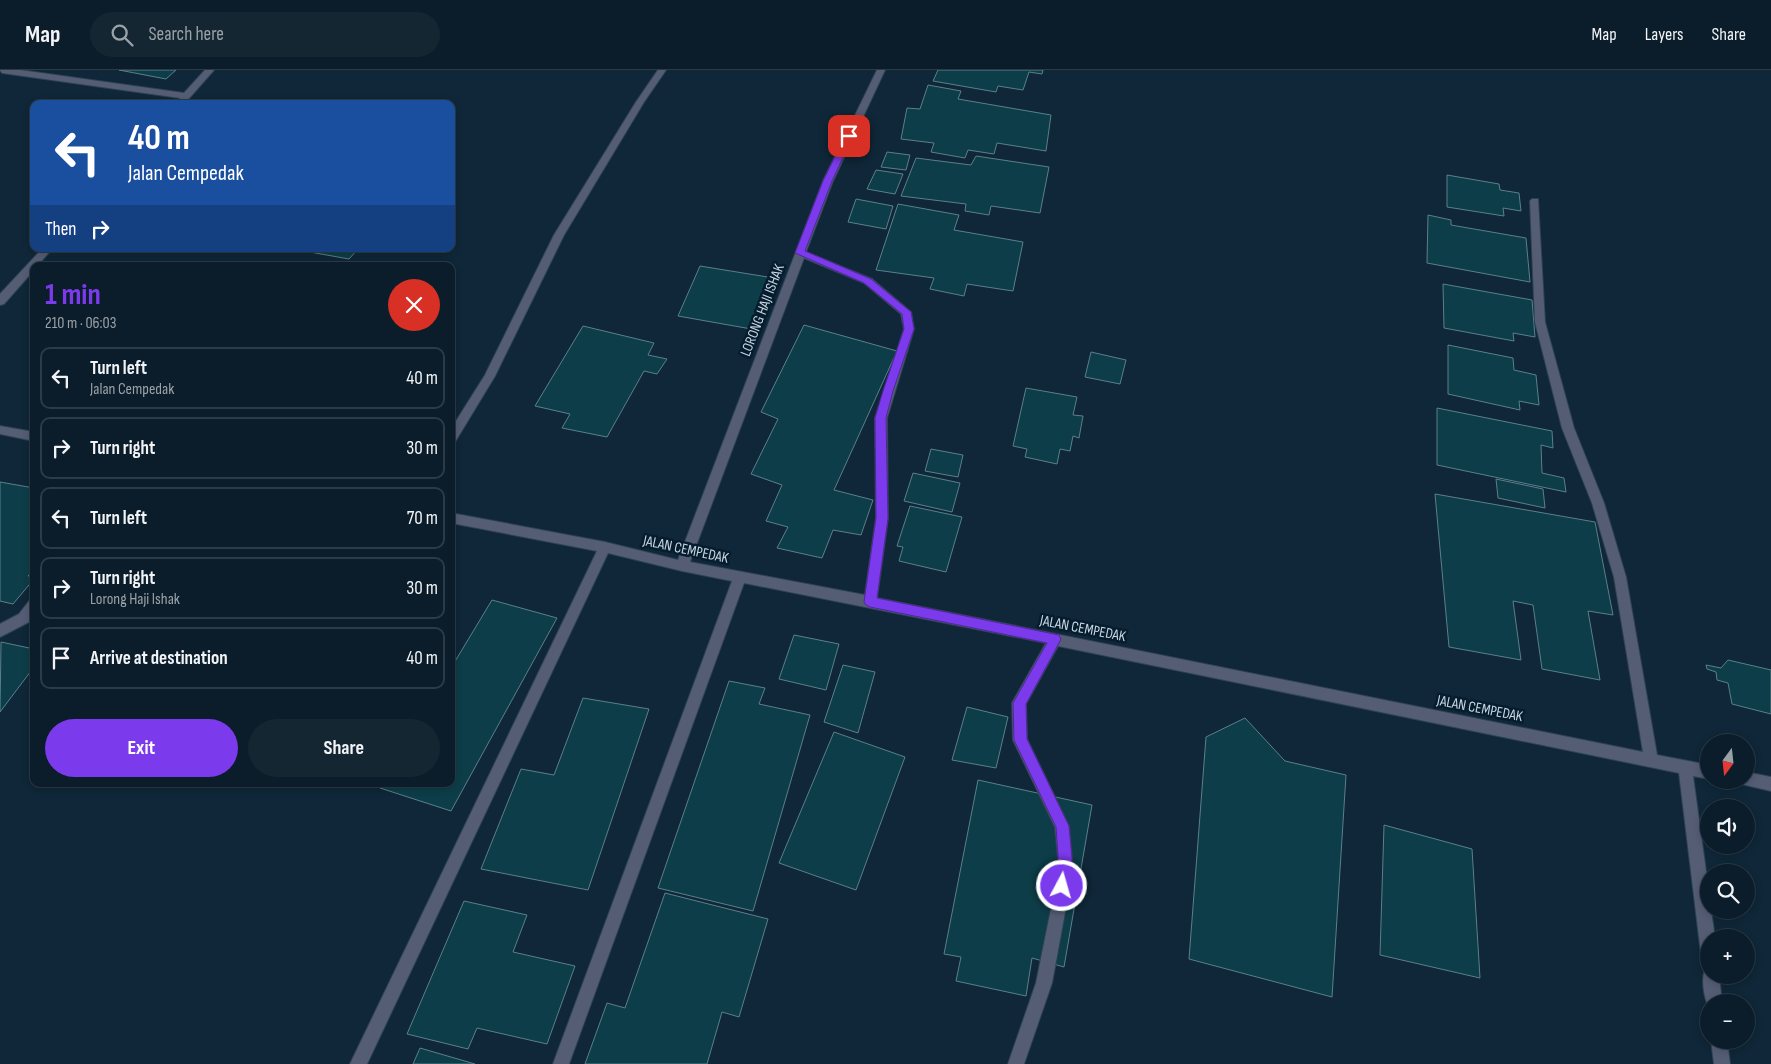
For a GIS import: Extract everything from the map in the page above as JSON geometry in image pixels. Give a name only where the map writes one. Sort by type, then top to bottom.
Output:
[{"type":"street","points":[[2,70],[186,96]]},
{"type":"street","points":[[182,100],[210,70]]},
{"type":"street","points":[[455,433],[490,376],[559,235],[640,102],[662,70]]},
{"type":"street","name":"LORONG HAJI ISHAK","points":[[682,566],[828,181],[881,70]]},
{"type":"street","points":[[1535,201],[1540,322],[1568,428],[1598,503],[1620,577],[1651,760]]},
{"type":"street","points":[[35,262],[44,252]]},
{"type":"street","points":[[800,253],[868,281],[906,312],[909,329],[881,418],[882,518],[870,602]]},
{"type":"street","points":[[0,301],[30,268]]},
{"type":"street","points":[[0,430],[30,436]]},
{"type":"street","name":"JALAN CEMPEDAK","points":[[455,519],[604,547],[682,566],[1055,639],[1700,770]]},
{"type":"street","points":[[358,1064],[604,547]]},
{"type":"street","points":[[561,1064],[740,577]]},
{"type":"street","points":[[0,631],[24,618],[30,610]]},
{"type":"street","points":[[1016,1064],[1044,983],[1066,869],[1062,826],[1020,740],[1019,703],[1055,639]]},
{"type":"street","points":[[1685,767],[1706,929]]},
{"type":"street","points":[[1755,781],[1771,784]]},
{"type":"street","points":[[1720,1049],[1722,1064]]},
{"type":"building","points":[[119,70],[176,70],[166,79]]},
{"type":"building","points":[[938,70],[1043,70],[1042,74],[1029,72],[1023,90],[998,86],[996,92],[933,81]]},
{"type":"building","points":[[928,85],[961,91],[958,99],[1051,115],[1046,151],[997,143],[994,154],[968,150],[965,158],[931,152],[934,143],[901,139],[907,108],[920,109]]},
{"type":"building","points":[[887,152],[910,155],[906,170],[881,167]]},
{"type":"building","points":[[976,156],[1049,167],[1040,213],[991,206],[989,215],[965,211],[966,204],[901,196],[916,158],[971,165]]},
{"type":"building","points":[[876,170],[903,174],[895,194],[867,189]]},
{"type":"building","points":[[1447,175],[1499,184],[1500,190],[1519,193],[1521,211],[1503,208],[1504,216],[1447,207]]},
{"type":"building","points":[[856,199],[893,206],[886,229],[848,222]]},
{"type":"building","points":[[898,204],[959,215],[954,230],[1023,242],[1013,291],[967,284],[964,296],[930,289],[934,278],[876,270]]},
{"type":"building","points":[[1428,215],[1451,220],[1451,225],[1526,238],[1530,282],[1427,263]]},
{"type":"building","points":[[310,252],[355,252],[349,259]]},
{"type":"building","points":[[700,266],[780,279],[757,330],[678,316]]},
{"type":"building","points":[[1443,284],[1532,300],[1535,337],[1513,333],[1514,341],[1444,328]]},
{"type":"building","points":[[804,325],[897,351],[834,490],[873,500],[861,535],[833,530],[822,558],[777,548],[788,527],[766,521],[782,485],[751,474],[778,419],[761,412]]},
{"type":"building","points":[[583,326],[654,343],[648,355],[667,359],[657,374],[644,371],[607,437],[562,428],[570,414],[535,406]]},
{"type":"building","points":[[1448,345],[1513,358],[1514,370],[1536,375],[1539,405],[1519,401],[1520,410],[1448,394]]},
{"type":"building","points":[[1091,352],[1126,360],[1120,384],[1085,377]]},
{"type":"building","points":[[1026,388],[1077,397],[1073,415],[1083,416],[1079,438],[1073,436],[1070,451],[1060,449],[1057,464],[1025,457],[1027,449],[1013,446]]},
{"type":"building","points":[[1437,408],[1552,431],[1553,448],[1541,445],[1542,473],[1564,478],[1566,492],[1437,465]]},
{"type":"building","points":[[931,449],[963,455],[958,477],[925,471]]},
{"type":"building","points":[[913,473],[960,483],[952,512],[904,501]]},
{"type":"building","points":[[1496,479],[1543,489],[1545,508],[1498,498]]},
{"type":"building","points":[[0,482],[30,487],[30,574],[28,576],[30,576],[30,584],[13,604],[0,601]]},
{"type":"building","points":[[1435,494],[1595,522],[1613,615],[1588,611],[1600,680],[1542,669],[1533,605],[1513,601],[1521,660],[1449,647]]},
{"type":"building","points":[[910,506],[962,517],[946,572],[899,561],[903,547],[897,546]]},
{"type":"building","points":[[492,600],[557,618],[451,811],[380,788],[455,787],[455,661]]},
{"type":"building","points":[[794,635],[839,644],[826,690],[779,679]]},
{"type":"building","points":[[1,642],[30,648],[30,672],[0,712]]},
{"type":"building","points":[[1728,660],[1771,670],[1771,714],[1732,704],[1728,683],[1717,680],[1716,672],[1707,669],[1706,665],[1721,668]]},
{"type":"building","points":[[843,665],[875,672],[858,733],[824,722]]},
{"type":"building","points":[[729,681],[765,688],[759,704],[810,715],[753,911],[658,888]]},
{"type":"building","points":[[583,698],[649,709],[588,890],[481,869],[521,769],[554,775]]},
{"type":"building","points":[[967,707],[1008,717],[996,768],[952,760]]},
{"type":"building","points":[[1245,718],[1285,761],[1346,775],[1332,997],[1189,959],[1206,737]]},
{"type":"building","points":[[834,732],[905,757],[856,890],[779,863]]},
{"type":"building","points":[[978,780],[1092,805],[1064,967],[1032,958],[1026,996],[956,981],[961,957],[944,954]]},
{"type":"building","points":[[1384,825],[1472,849],[1480,978],[1380,955]]},
{"type":"building","points":[[665,893],[768,919],[739,1017],[722,1012],[707,1064],[585,1064],[607,1003],[625,1008]]},
{"type":"building","points":[[464,901],[527,915],[513,952],[575,966],[547,1044],[477,1028],[468,1049],[407,1034]]},
{"type":"building","points":[[420,1048],[475,1064],[413,1064]]},
{"type":"route","points":[[849,136],[828,181],[800,253],[868,281],[906,312],[909,329],[881,418],[882,518],[870,602],[1055,639],[1019,703],[1020,740],[1062,826],[1066,869],[1062,886]]}]
